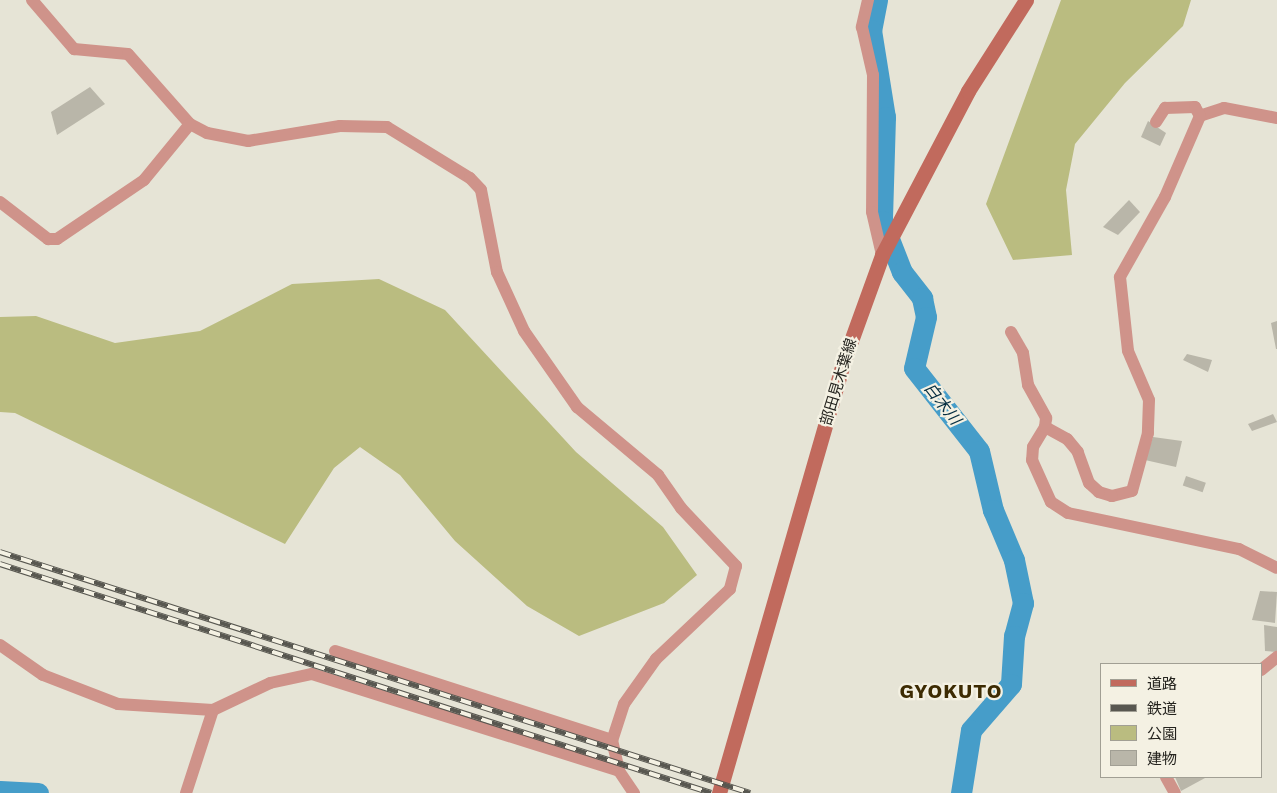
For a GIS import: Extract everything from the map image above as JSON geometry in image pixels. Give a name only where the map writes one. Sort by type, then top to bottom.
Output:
[{"type":"main road","name":"部田見木葉線","points":[[719,793],[844,363],[884,251],[894,228],[968,91],[1026,0]]},
{"type":"street","points":[[32,0],[74,49],[128,54],[190,124],[207,133],[248,141],[340,126],[387,127],[470,178],[481,190],[497,272],[524,331],[577,407],[658,475],[681,508],[736,566],[730,589],[656,659],[624,704],[612,740],[619,771],[634,793]]},
{"type":"street","points":[[868,0],[862,27],[873,75],[872,212],[884,251]]},
{"type":"street","points":[[1156,122],[1165,108],[1195,107],[1200,116]]},
{"type":"street","points":[[1045,427],[1067,439],[1078,452],[1089,484],[1100,492],[1112,496],[1132,491],[1148,433],[1149,400],[1128,351],[1120,277],[1165,197],[1200,116],[1224,108],[1277,118]]},
{"type":"street","points":[[0,202],[48,239],[57,239],[144,180],[190,124]]},
{"type":"street","points":[[1011,332],[1023,353],[1028,385],[1046,418],[1045,427],[1033,447],[1032,460],[1051,502],[1068,513],[1239,549],[1277,568]]},
{"type":"street","points":[[0,645],[43,674],[106,700],[213,710],[270,683],[312,674],[619,771]]},
{"type":"street","points":[[335,651],[612,740]]},
{"type":"street","points":[[1262,669],[1277,657]]},
{"type":"street","points":[[186,793],[213,710]]},
{"type":"street","points":[[1167,778],[1175,793]]},
{"type":"green space","points":[[1061,0],[1191,0],[1183,26],[1125,83],[1075,144],[1066,190],[1072,255],[1013,260],[986,204]]},
{"type":"green space","points":[[379,279],[445,310],[576,452],[663,527],[697,575],[664,603],[579,636],[527,606],[455,541],[400,475],[360,447],[334,468],[285,544],[15,413],[0,412],[0,317],[36,316],[115,343],[200,331],[292,284]]},
{"type":"building","points":[[90,87],[105,104],[57,135],[51,112]]},
{"type":"building","points":[[1148,121],[1166,133],[1160,146],[1141,137]]},
{"type":"building","points":[[1129,200],[1140,212],[1118,235],[1103,227]]},
{"type":"building","points":[[1277,321],[1277,349],[1276,349],[1271,323]]},
{"type":"building","points":[[1187,354],[1212,360],[1208,372],[1183,360]]},
{"type":"building","points":[[1273,414],[1277,422],[1252,431],[1248,424]]},
{"type":"building","points":[[1153,437],[1182,441],[1176,467],[1145,460]]},
{"type":"building","points":[[1186,476],[1206,483],[1203,492],[1183,485]]},
{"type":"building","points":[[1260,591],[1277,592],[1275,623],[1252,620]]},
{"type":"building","points":[[1264,625],[1277,627],[1277,652],[1265,651]]},
{"type":"building","points":[[1175,778],[1205,778],[1181,791]]},
{"type":"waterway","name":"白木川","points":[[877,0],[871,30],[885,117],[882,221],[902,272],[922,298],[926,317],[914,368],[979,451],[993,510],[1014,560],[1023,603],[1014,636],[1011,684],[971,730],[961,793]]},
{"type":"waterway","points":[[0,791],[38,793]]},
{"type":"railway","points":[[0,552],[750,793]]},
{"type":"railway","points":[[0,564],[711,793]]},
{"type":"district","name":"GYOKUTO","points":[[951,691]]}]
